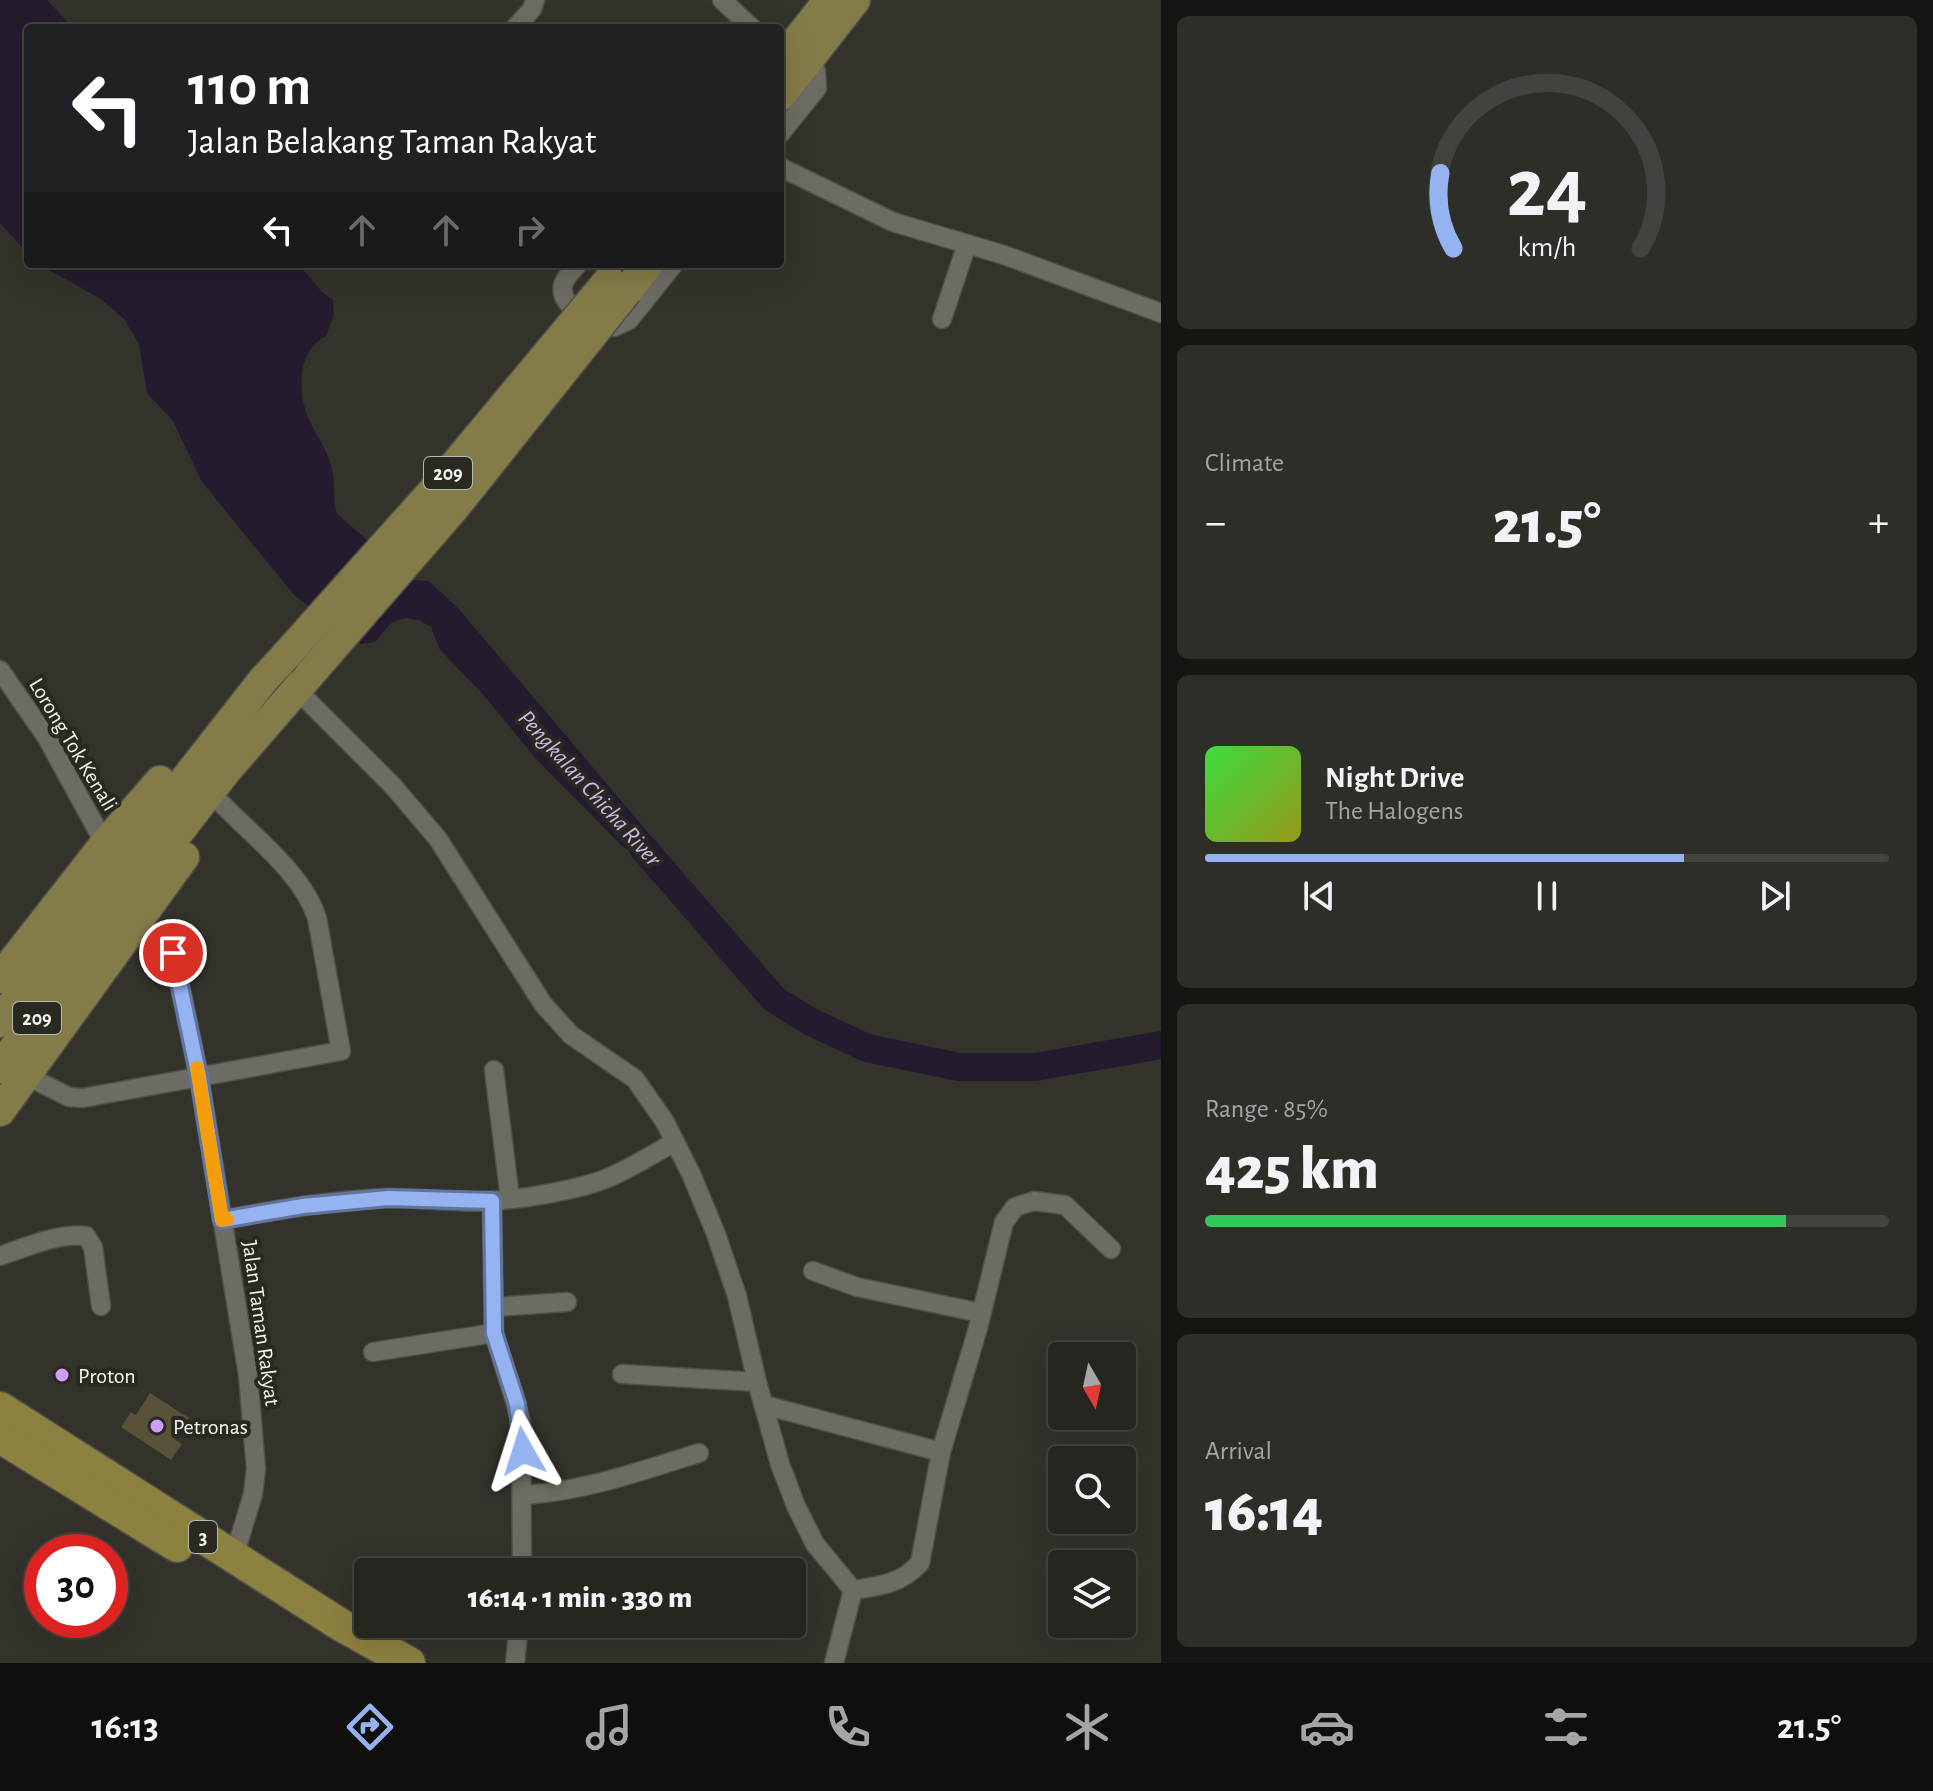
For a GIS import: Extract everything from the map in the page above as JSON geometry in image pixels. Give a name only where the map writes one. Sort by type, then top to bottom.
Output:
[{"type":"highway","name":"3","points":[[0,1408],[341,1625],[409,1663]]},
{"type":"highway","name":"3","points":[[0,1437],[367,1663]]},
{"type":"main road","points":[[788,58],[829,0]]},
{"type":"main road","points":[[788,58],[855,0]]},
{"type":"main road","name":"209","points":[[13,1072],[64,958],[272,670],[619,278],[640,268]]},
{"type":"main road","name":"209","points":[[0,1022],[64,958],[454,508],[619,278]]},
{"type":"main road","points":[[0,978],[105,844],[195,743],[272,670]]},
{"type":"main road","points":[[0,1111],[13,1072],[222,804],[298,689]]},
{"type":"street","points":[[519,24],[532,9],[535,0]]},
{"type":"street","points":[[722,0],[748,24]]},
{"type":"street","points":[[784,129],[817,88],[816,71],[788,58]]},
{"type":"street","points":[[784,169],[893,222],[1004,255],[1161,313]]},
{"type":"street","points":[[942,319],[967,244]]},
{"type":"street","points":[[575,268],[562,288],[569,306],[614,327],[629,320],[671,268]]},
{"type":"street","name":"Lorong Tok Kenali","points":[[2,677],[47,738],[105,844]]},
{"type":"street","points":[[298,689],[393,786],[438,839],[543,1004],[571,1035],[635,1079],[665,1122],[716,1234],[737,1296],[757,1382],[796,1506],[815,1544],[853,1590]]},
{"type":"street","points":[[13,1072],[69,1097],[83,1098],[341,1051],[311,899],[298,881],[222,804]]},
{"type":"street","name":"Jalan Taman Rakyat","points":[[173,953],[199,1077],[248,1375],[256,1469],[253,1494],[234,1557]]},
{"type":"street","points":[[494,1070],[501,1200],[494,1333],[521,1421],[522,1558]]},
{"type":"street","points":[[222,1220],[303,1206],[388,1198],[501,1200],[588,1185],[675,1142]]},
{"type":"street","points":[[853,1590],[893,1584],[909,1575],[920,1563],[941,1452],[981,1313],[999,1237],[1004,1222],[1015,1207],[1034,1201],[1065,1205],[1111,1249]]},
{"type":"street","points":[[0,1256],[44,1241],[86,1236],[93,1247],[101,1306]]},
{"type":"street","points":[[813,1271],[857,1287],[981,1313]]},
{"type":"street","points":[[495,1307],[567,1302]]},
{"type":"street","points":[[373,1352],[494,1333]]},
{"type":"street","points":[[622,1374],[757,1382]]},
{"type":"street","points":[[764,1405],[941,1452]]},
{"type":"street","points":[[524,1495],[592,1486],[699,1453]]},
{"type":"street","points":[[834,1663],[853,1590]]},
{"type":"street","points":[[515,1663],[518,1638]]},
{"type":"water","points":[[0,0],[47,0],[69,24],[24,24],[24,250],[0,223]]},
{"type":"water","points":[[45,268],[301,268],[333,300],[334,315],[326,336],[309,352],[301,385],[309,420],[331,465],[337,514],[414,580],[429,581],[457,607],[661,848],[671,878],[623,847],[538,761],[481,692],[440,650],[431,627],[419,620],[404,618],[391,623],[375,642],[361,644],[295,596],[202,482],[173,421],[147,393],[139,344],[124,319],[101,299]]},
{"type":"building","points":[[150,1393],[189,1418],[174,1439],[182,1444],[171,1460],[121,1427],[131,1412],[136,1415]]},
{"type":"waterway","name":"Pengkalan Chicha River","points":[[643,848],[774,999],[809,1021],[867,1048],[959,1067],[1035,1067],[1161,1045]]},
{"type":"slow traffic","points":[[197,1068],[222,1220],[227,1219]]},
{"type":"place","name":"Proton","points":[[62,1375]]},
{"type":"place","name":"Petronas","points":[[157,1426]]},
{"type":"route","points":[[173,953],[199,1077],[222,1220],[303,1206],[388,1198],[492,1201],[494,1333],[513,1387],[521,1421],[523,1451]]}]
